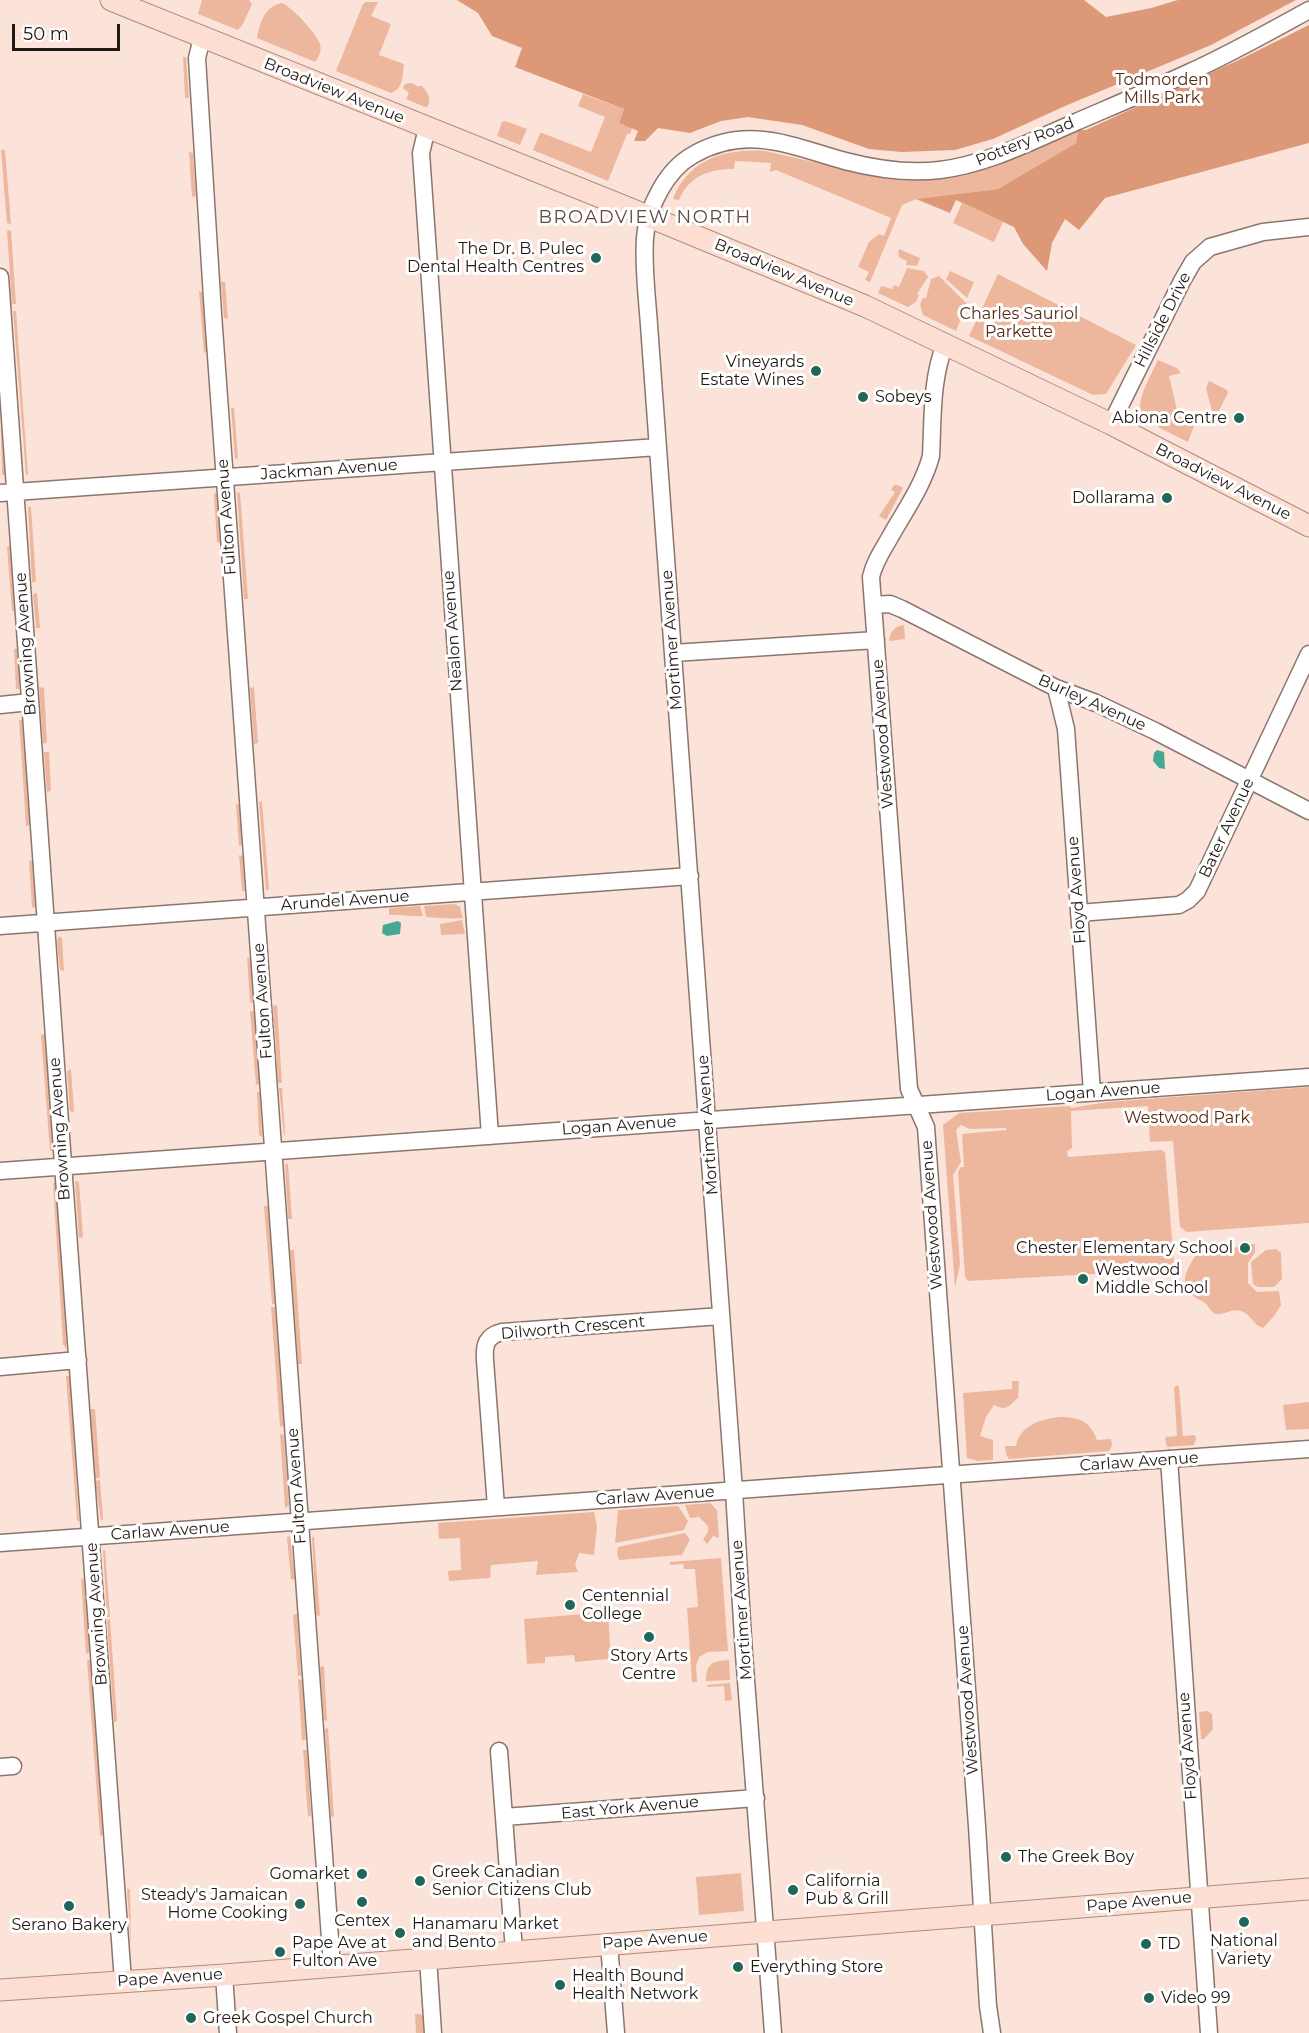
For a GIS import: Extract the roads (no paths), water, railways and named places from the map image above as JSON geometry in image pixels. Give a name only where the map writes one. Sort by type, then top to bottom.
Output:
[{"type":"main road","name":"Broadview Avenue","points":[[111,0],[798,277],[945,344],[1111,424],[1309,526]]},
{"type":"main road","name":"Pape Avenue","points":[[0,1990],[224,1975],[1309,1890]]},
{"type":"street","name":"Pottery Road","points":[[650,217],[656,197],[675,168],[691,155],[706,148],[751,138],[779,142],[848,162],[895,171],[916,172],[970,165],[1002,154],[1187,74],[1309,10]]},
{"type":"street","name":"Fulton Avenue","points":[[202,38],[197,58],[224,477],[332,1965]]},
{"type":"street","name":"Nealon Avenue","points":[[427,128],[421,153],[489,1136]]},
{"type":"street","name":"Mortimer Avenue","points":[[650,217],[645,237],[649,325],[773,2033]]},
{"type":"street","name":"Hillside Drive","points":[[1111,424],[1193,262],[1210,247],[1263,232],[1309,227]]},
{"type":"street","name":"Browning Avenue","points":[[0,277],[8,493],[30,702],[123,1981]]},
{"type":"street","name":"Westwood Avenue","points":[[945,344],[937,363],[931,456],[919,487],[871,577],[909,1089],[926,1127],[992,2033]]},
{"type":"street","name":"Jackman Avenue","points":[[8,493],[658,447]]},
{"type":"street","name":"Burley Avenue","points":[[873,605],[890,604],[902,609],[1056,688],[1096,703],[1136,722],[1309,811]]},
{"type":"street","points":[[674,653],[876,640]]},
{"type":"street","name":"Bater Avenue","points":[[1079,913],[1179,905],[1197,891],[1309,654]]},
{"type":"street","name":"Floyd Avenue","points":[[1056,688],[1066,729],[1092,1092]]},
{"type":"street","points":[[0,705],[30,702]]},
{"type":"street","name":"Arundel Avenue","points":[[0,926],[690,876]]},
{"type":"street","name":"Logan Avenue","points":[[0,1171],[1309,1077]]},
{"type":"street","name":"Dilworth Crescent","points":[[496,1506],[484,1349],[490,1337],[502,1332],[721,1316]]},
{"type":"street","points":[[0,1367],[78,1360]]},
{"type":"street","name":"Carlaw Avenue","points":[[0,1543],[1309,1449]]},
{"type":"street","name":"Floyd Avenue","points":[[1169,1459],[1209,2033]]},
{"type":"street","points":[[499,1751],[514,1951]]},
{"type":"street","name":"East York Avenue","points":[[504,1817],[756,1798]]},
{"type":"street","points":[[609,1944],[616,2033]]},
{"type":"street","points":[[428,1958],[433,2033]]},
{"type":"street","points":[[224,1975],[228,2033]]},
{"type":"water","points":[[1157,750],[1164,752],[1165,769],[1159,768],[1153,761]]},
{"type":"water","points":[[398,921],[401,923],[400,934],[387,936],[382,933],[383,925]]},
{"type":"place","name":"The Dr. B. Pulec Dental Health Centres","points":[[596,258]]},
{"type":"place","name":"Vineyards Estate Wines","points":[[816,371]]},
{"type":"place","name":"Sobeys","points":[[863,397]]},
{"type":"place","name":"Abiona Centre","points":[[1239,418]]},
{"type":"place","name":"Dollarama","points":[[1167,498]]},
{"type":"place","name":"Chester Elementary School","points":[[1245,1248]]},
{"type":"place","name":"Westwood Middle School","points":[[1083,1279]]},
{"type":"place","name":"Centennial College","points":[[570,1605]]},
{"type":"place","name":"Story Arts Centre","points":[[649,1637]]},
{"type":"place","name":"The Greek Boy","points":[[1006,1857]]},
{"type":"place","name":"Gomarket","points":[[362,1874]]},
{"type":"place","name":"Greek Canadian Senior Citizens Club","points":[[420,1881]]},
{"type":"place","name":"California Pub & Grill","points":[[793,1890]]},
{"type":"place","name":"Centex","points":[[362,1902]]},
{"type":"place","name":"Steady's Jamaican Home Cooking","points":[[300,1904]]},
{"type":"place","name":"Serano Bakery","points":[[69,1906]]},
{"type":"place","name":"National Variety","points":[[1244,1922]]},
{"type":"place","name":"Hanamaru Market and Bento","points":[[400,1933]]},
{"type":"place","name":"TD","points":[[1146,1944]]},
{"type":"place","name":"Pape Ave at Fulton Ave","points":[[280,1952]]},
{"type":"place","name":"Everything Store","points":[[738,1967]]},
{"type":"place","name":"Health Bound Health Network","points":[[560,1985]]},
{"type":"place","name":"Video 99","points":[[1149,1998]]},
{"type":"place","name":"Greek Gospel Church","points":[[191,2018]]},
{"type":"district","name":"BROADVIEW NORTH","points":[[645,218]]},
{"type":"park label","name":"Todmorden Mills Park","points":[[1162,89]]},
{"type":"park label","name":"Charles Sauriol Parkette","points":[[1019,323]]},
{"type":"park label","name":"Westwood Park","points":[[1187,1118]]}]
